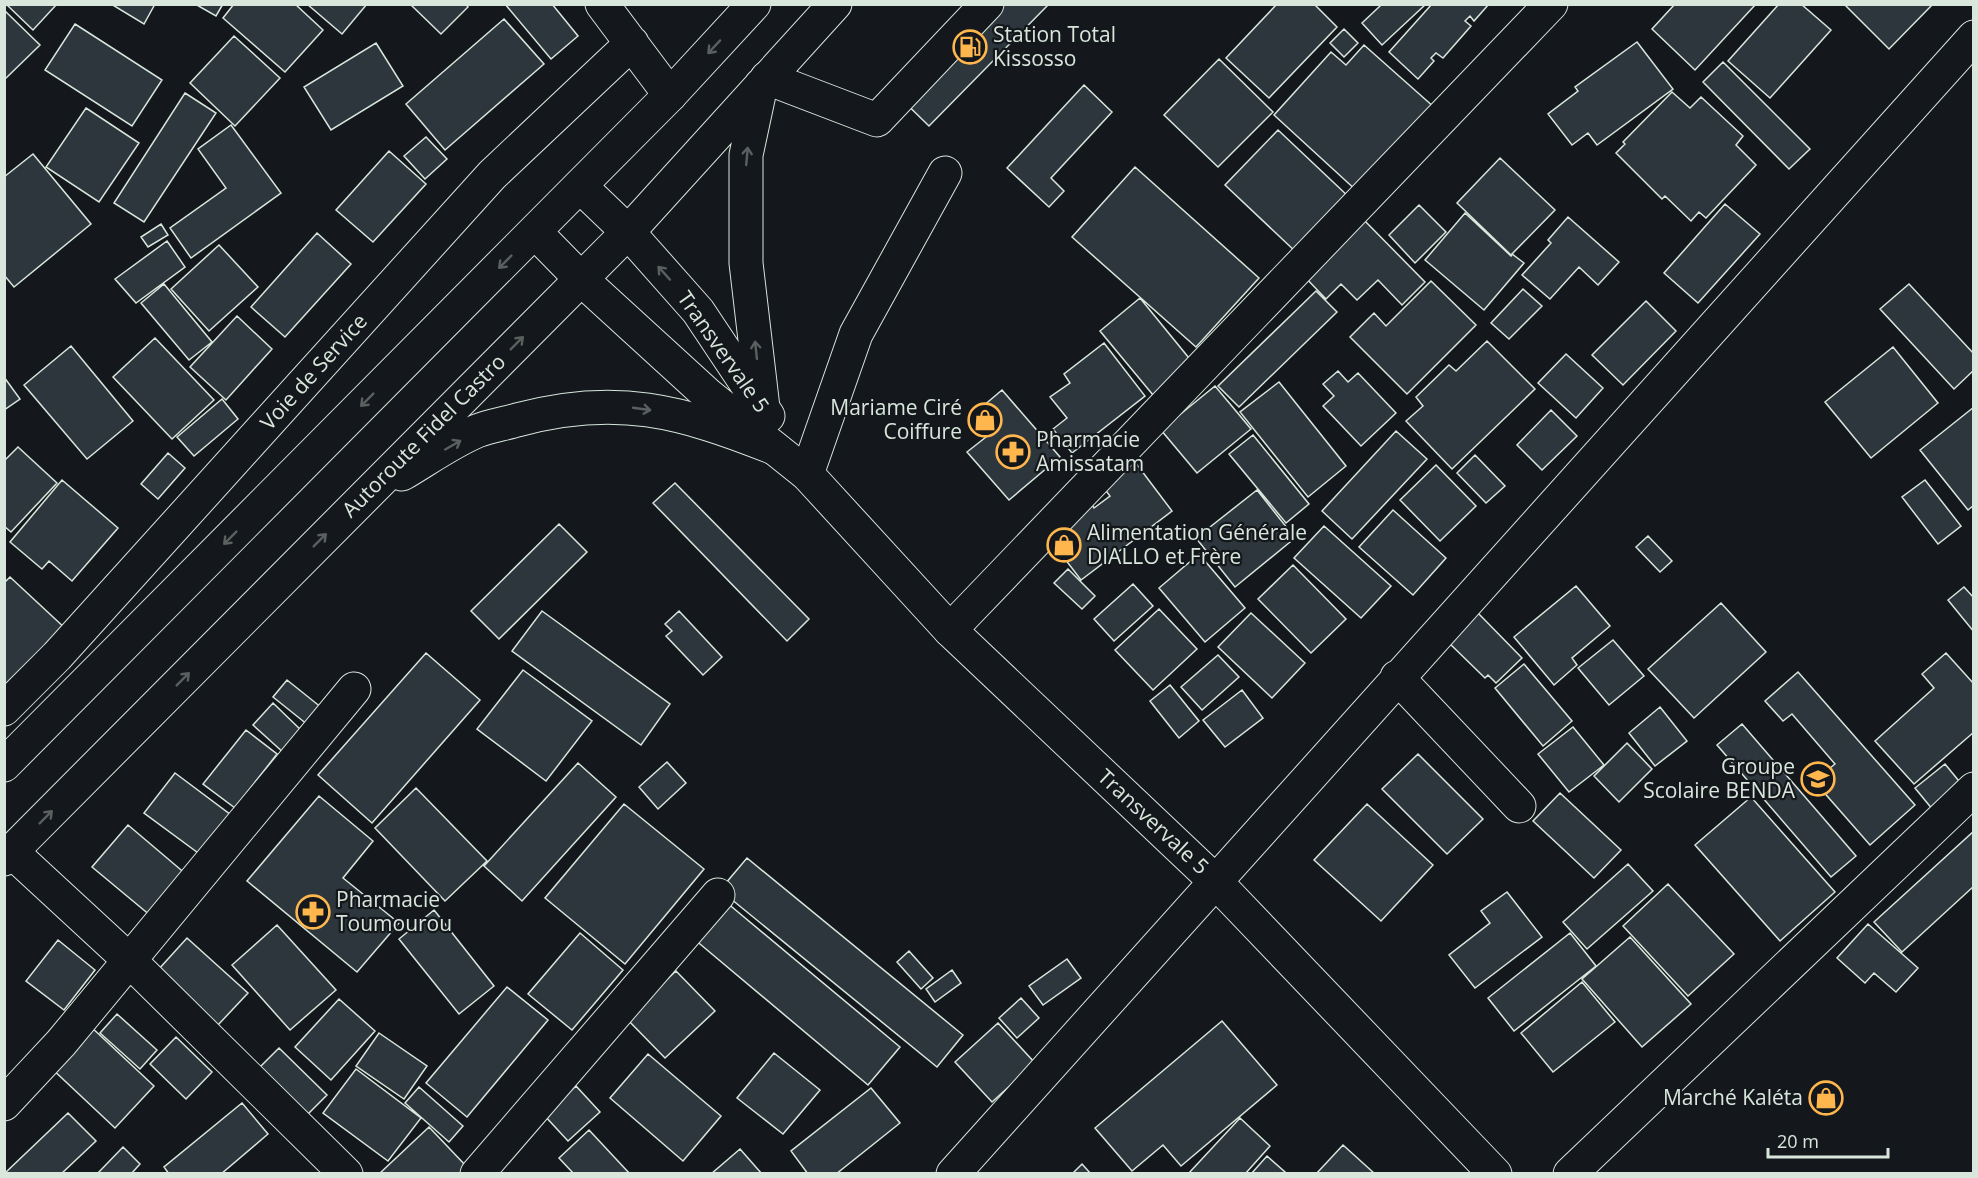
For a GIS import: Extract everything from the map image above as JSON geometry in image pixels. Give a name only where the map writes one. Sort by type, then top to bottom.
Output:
[{"type":"main road","points":[[602,4],[670,95]]},
{"type":"main road","points":[[4,765],[535,232],[670,95],[754,4]]},
{"type":"main road","name":"Autoroute Fidel Castro","points":[[8,855],[628,232],[835,4]]},
{"type":"main road","points":[[763,408],[746,263],[746,155],[764,81],[877,120],[987,4]]},
{"type":"main road","points":[[950,630],[1551,4]]},
{"type":"main road","points":[[953,1173],[1974,37]]},
{"type":"main road","name":"Voie de Service","points":[[4,709],[65,647],[492,175],[632,43]]},
{"type":"main road","points":[[807,474],[856,334],[945,173]]},
{"type":"main road","name":"Transvervale 5","points":[[580,186],[628,232],[698,311],[807,474],[950,630],[1214,880],[1495,1173]]},
{"type":"main road","name":"Transvervale 5","points":[[535,232],[581,279],[708,395],[807,474]]},
{"type":"main road","points":[[366,494],[477,431],[551,411],[614,405],[658,411],[716,425],[774,448]]},
{"type":"main road","points":[[1397,677],[1519,806]]},
{"type":"main road","points":[[4,1104],[61,1043],[354,689]]},
{"type":"main road","points":[[1570,1173],[1974,789]]},
{"type":"main road","points":[[8,855],[129,960],[346,1173]]},
{"type":"main road","points":[[477,1173],[718,895]]},
{"type":"building","points":[[6,4],[57,4],[33,30]]},
{"type":"building","points":[[111,4],[155,4],[144,24]]},
{"type":"building","points":[[195,4],[223,4],[216,16]]},
{"type":"building","points":[[234,4],[295,4],[323,30],[285,72],[223,18]]},
{"type":"building","points":[[307,4],[367,4],[342,34]]},
{"type":"building","points":[[410,4],[466,4],[468,7],[441,34]]},
{"type":"building","points":[[505,4],[552,4],[578,36],[551,59]]},
{"type":"building","name":"Station Total Kissosso","points":[[975,4],[1049,4],[929,126],[891,89]]},
{"type":"building","points":[[1277,4],[1314,4],[1337,27],[1269,98],[1226,58]]},
{"type":"building","points":[[1378,4],[1426,4],[1382,45],[1362,23],[1380,6]]},
{"type":"building","points":[[1432,4],[1489,4],[1474,21],[1470,16],[1465,21],[1471,26],[1443,58],[1436,53],[1431,58],[1434,61],[1418,79],[1389,52]]},
{"type":"building","points":[[1675,4],[1756,4],[1695,70],[1652,29]]},
{"type":"building","points":[[1779,4],[1801,4],[1831,30],[1770,98],[1728,61]]},
{"type":"building","points":[[1844,4],[1933,4],[1889,49]]},
{"type":"building","points":[[4,10],[40,45],[4,80]]},
{"type":"building","points":[[504,19],[544,64],[445,150],[406,104]]},
{"type":"building","points":[[75,24],[162,80],[132,126],[45,70]]},
{"type":"building","points":[[1344,29],[1358,43],[1344,57],[1330,43]]},
{"type":"building","points":[[234,36],[280,78],[235,126],[190,83]]},
{"type":"building","points":[[1637,42],[1673,89],[1597,145],[1588,133],[1572,145],[1548,114],[1578,91],[1575,87]]},
{"type":"building","points":[[376,43],[403,86],[331,130],[304,87]]},
{"type":"building","points":[[1364,45],[1435,108],[1358,192],[1274,115],[1331,52],[1346,65]]},
{"type":"building","points":[[1219,59],[1273,112],[1218,167],[1164,115]]},
{"type":"building","points":[[1723,62],[1810,149],[1789,169],[1703,82]]},
{"type":"building","points":[[1084,85],[1112,112],[1051,178],[1064,191],[1049,207],[1007,168]]},
{"type":"building","points":[[1672,92],[1690,108],[1701,97],[1743,136],[1736,145],[1756,165],[1706,218],[1699,212],[1691,221],[1665,196],[1662,199],[1616,153],[1625,144],[1623,142]]},
{"type":"building","points":[[185,93],[216,113],[144,222],[114,203]]},
{"type":"building","points":[[86,108],[139,143],[99,202],[46,167]]},
{"type":"building","points":[[231,125],[281,193],[191,258],[170,228],[226,188],[198,149]]},
{"type":"building","points":[[1278,130],[1350,198],[1297,253],[1225,185]]},
{"type":"building","points":[[426,137],[447,159],[425,179],[404,156]]},
{"type":"building","points":[[389,151],[426,184],[373,242],[336,210]]},
{"type":"building","points":[[33,154],[91,224],[14,287],[4,275],[4,177]]},
{"type":"building","points":[[1500,158],[1555,210],[1511,255],[1457,203]]},
{"type":"building","points":[[1135,167],[1259,278],[1196,347],[1072,237]]},
{"type":"building","points":[[1725,204],[1760,234],[1698,303],[1664,273]]},
{"type":"building","points":[[1419,205],[1446,232],[1415,263],[1389,235]]},
{"type":"building","points":[[1465,213],[1511,256],[1512,254],[1524,263],[1484,310],[1425,260]]},
{"type":"building","points":[[1361,217],[1425,282],[1402,305],[1378,280],[1357,300],[1341,284],[1326,299],[1302,274]]},
{"type":"building","points":[[1568,217],[1619,262],[1598,285],[1579,267],[1550,299],[1522,275],[1551,243],[1548,240]]},
{"type":"building","points":[[161,224],[168,235],[148,247],[141,237]]},
{"type":"building","points":[[317,233],[351,264],[285,337],[251,307]]},
{"type":"building","points":[[167,241],[185,267],[136,303],[115,279]]},
{"type":"building","points":[[219,245],[258,287],[209,331],[171,289]]},
{"type":"building","points":[[1431,281],[1476,325],[1407,394],[1350,337],[1374,313],[1386,326]]},
{"type":"building","points":[[164,284],[212,342],[189,360],[141,303]]},
{"type":"building","points":[[1909,284],[1974,354],[1974,370],[1954,389],[1880,309]]},
{"type":"building","points":[[1523,289],[1542,306],[1509,339],[1491,323]]},
{"type":"building","points":[[1316,291],[1337,312],[1239,407],[1218,386]]},
{"type":"building","points":[[1140,298],[1193,363],[1153,395],[1100,331]]},
{"type":"building","points":[[1646,301],[1676,331],[1623,385],[1592,355]]},
{"type":"building","points":[[237,316],[272,349],[226,400],[190,367]]},
{"type":"building","points":[[155,338],[214,400],[172,439],[113,377]]},
{"type":"building","points":[[1487,341],[1535,389],[1452,469],[1406,421],[1423,406],[1416,397],[1449,365],[1456,371]]},
{"type":"building","points":[[1104,343],[1145,396],[1072,453],[1053,429],[1067,418],[1050,397],[1070,383],[1064,374]]},
{"type":"building","points":[[71,346],[133,421],[87,459],[24,385]]},
{"type":"building","points":[[1893,347],[1938,403],[1871,458],[1825,402]]},
{"type":"building","points":[[1566,354],[1603,388],[1576,418],[1538,383]]},
{"type":"building","points":[[1338,371],[1348,382],[1358,373],[1396,413],[1361,446],[1323,406],[1334,396],[1323,384]]},
{"type":"building","points":[[4,377],[20,399],[4,410]]},
{"type":"building","points":[[1279,382],[1346,466],[1308,497],[1240,412]]},
{"type":"building","points":[[1215,386],[1251,429],[1197,473],[1161,430]]},
{"type":"building","points":[[1002,390],[1060,457],[1009,500],[967,452],[986,437],[969,418]]},
{"type":"building","points":[[222,399],[238,419],[194,456],[177,437]]},
{"type":"building","points":[[1974,407],[1974,505],[1968,510],[1920,450]]},
{"type":"building","points":[[1551,410],[1577,436],[1542,470],[1517,445]]},
{"type":"building","points":[[1396,431],[1427,459],[1352,539],[1322,511]]},
{"type":"building","points":[[1253,435],[1309,504],[1286,523],[1229,454]]},
{"type":"building","points":[[18,447],[57,483],[11,532],[4,526],[4,461]]},
{"type":"building","points":[[168,453],[185,468],[158,499],[141,484]]},
{"type":"building","points":[[1475,455],[1505,486],[1486,503],[1457,473]]},
{"type":"building","points":[[1132,458],[1172,511],[1081,580],[1045,533],[1089,500],[1094,508],[1110,496],[1100,483]]},
{"type":"building","points":[[1436,465],[1476,506],[1440,541],[1400,500]]},
{"type":"building","points":[[62,480],[118,528],[72,581],[49,561],[42,569],[10,542]]},
{"type":"building","points":[[1925,480],[1961,526],[1938,544],[1902,497]]},
{"type":"building","points":[[675,483],[809,619],[787,641],[653,503]]},
{"type":"building","points":[[1257,490],[1295,538],[1235,587],[1196,538]]},
{"type":"building","points":[[1393,510],[1446,558],[1413,595],[1359,547]]},
{"type":"building","points":[[559,524],[587,552],[499,639],[471,611]]},
{"type":"building","points":[[1324,526],[1391,586],[1361,618],[1294,558]]},
{"type":"building","points":[[1648,536],[1672,561],[1660,572],[1636,547]]},
{"type":"building","points":[[1199,554],[1245,608],[1205,642],[1159,588]]},
{"type":"building","points":[[1293,565],[1346,619],[1311,653],[1258,599]]},
{"type":"building","points":[[1068,569],[1095,596],[1082,609],[1054,583]]},
{"type":"building","points":[[10,577],[67,630],[4,696],[4,583]]},
{"type":"building","points":[[1133,584],[1153,606],[1114,641],[1094,619]]},
{"type":"building","points":[[1576,586],[1610,626],[1572,658],[1577,665],[1554,685],[1514,637]]},
{"type":"building","points":[[1964,587],[1974,598],[1974,632],[1948,600]]},
{"type":"building","points":[[1721,603],[1766,652],[1694,718],[1648,669]]},
{"type":"building","points":[[1159,609],[1197,649],[1153,690],[1115,650]]},
{"type":"building","points":[[542,611],[670,704],[641,745],[512,651]]},
{"type":"building","points":[[679,611],[722,657],[703,675],[666,636],[672,631],[665,624]]},
{"type":"building","points":[[1477,612],[1522,658],[1496,683],[1488,675],[1485,678],[1447,641]]},
{"type":"building","points":[[1251,613],[1305,663],[1272,698],[1218,647]]},
{"type":"building","points":[[1613,640],[1644,676],[1609,705],[1578,668]]},
{"type":"building","points":[[426,653],[480,700],[372,823],[318,775]]},
{"type":"building","points":[[1946,653],[1974,684],[1974,732],[1914,784],[1875,741],[1934,688],[1922,674]]},
{"type":"building","points":[[1218,655],[1239,677],[1202,710],[1181,687]]},
{"type":"building","points":[[1524,664],[1572,721],[1543,746],[1495,688]]},
{"type":"building","points":[[523,670],[592,721],[546,781],[477,729]]},
{"type":"building","points":[[1798,672],[1915,805],[1870,845],[1814,781],[1835,764],[1792,714],[1783,721],[1765,701]]},
{"type":"building","points":[[287,680],[327,712],[313,729],[273,697]]},
{"type":"building","points":[[1170,685],[1199,721],[1179,738],[1150,701]]},
{"type":"building","points":[[1242,690],[1263,718],[1225,747],[1203,720]]},
{"type":"building","points":[[273,703],[304,733],[285,754],[253,725]]},
{"type":"building","points":[[1660,707],[1687,741],[1655,766],[1629,733]]},
{"type":"building","points":[[1742,724],[1856,856],[1831,877],[1717,745]]},
{"type":"building","points":[[1573,727],[1604,765],[1569,792],[1538,754]]},
{"type":"building","points":[[246,730],[277,754],[235,808],[203,784]]},
{"type":"building","points":[[1627,743],[1652,769],[1619,802],[1594,776]]},
{"type":"building","points":[[1418,754],[1483,819],[1447,854],[1382,789]]},
{"type":"building","points":[[667,762],[686,783],[658,809],[639,787]]},
{"type":"building","points":[[578,763],[616,797],[522,901],[484,866]]},
{"type":"building","points":[[1945,764],[1963,786],[1933,810],[1915,788]]},
{"type":"building","points":[[175,773],[235,818],[205,858],[144,813]]},
{"type":"building","points":[[416,788],[487,861],[445,901],[375,828]]},
{"type":"building","points":[[1560,793],[1621,850],[1594,878],[1533,821]]},
{"type":"building","points":[[319,796],[373,841],[343,878],[399,923],[357,972],[247,881]]},
{"type":"building","points":[[1751,797],[1835,892],[1780,941],[1695,845]]},
{"type":"building","points":[[624,804],[704,869],[625,964],[545,898]]},
{"type":"building","points":[[1367,804],[1433,865],[1381,921],[1314,860]]},
{"type":"building","points":[[128,825],[187,875],[151,916],[92,867]]},
{"type":"building","points":[[1974,831],[1974,886],[1902,952],[1874,922]]},
{"type":"building","points":[[747,858],[963,1035],[937,1067],[720,890]]},
{"type":"building","points":[[1628,864],[1653,891],[1587,949],[1563,922]]},
{"type":"building","points":[[1668,884],[1734,954],[1688,996],[1623,926]]},
{"type":"building","points":[[1507,892],[1542,937],[1475,988],[1449,955],[1490,923],[1481,911]]},
{"type":"building","points":[[726,902],[900,1047],[868,1085],[694,939]]},
{"type":"building","points":[[434,910],[494,986],[459,1014],[399,939]]},
{"type":"building","points":[[1868,924],[1918,968],[1896,992],[1874,973],[1865,983],[1837,958]]},
{"type":"building","points":[[277,925],[336,990],[290,1030],[232,965]]},
{"type":"building","points":[[580,933],[623,970],[572,1030],[528,994]]},
{"type":"building","points":[[1570,933],[1596,966],[1514,1031],[1488,998]]},
{"type":"building","points":[[1630,937],[1691,1004],[1642,1047],[1582,979]]},
{"type":"building","points":[[187,938],[248,993],[218,1025],[158,970]]},
{"type":"building","points":[[58,940],[95,970],[64,1010],[26,981]]},
{"type":"building","points":[[909,951],[933,978],[921,989],[897,962]]},
{"type":"building","points":[[1067,959],[1081,978],[1043,1005],[1029,986]]},
{"type":"building","points":[[952,970],[961,983],[935,1002],[926,989]]},
{"type":"building","points":[[676,971],[715,1011],[665,1058],[626,1018]]},
{"type":"building","points":[[1582,982],[1615,1022],[1553,1072],[1521,1033]]},
{"type":"building","points":[[507,987],[548,1020],[467,1117],[426,1083]]},
{"type":"building","points":[[1021,998],[1039,1018],[1017,1038],[999,1018]]},
{"type":"building","points":[[339,999],[375,1031],[331,1080],[295,1047]]},
{"type":"building","points":[[117,1014],[157,1050],[140,1069],[100,1033]]},
{"type":"building","points":[[1222,1021],[1277,1085],[1181,1166],[1163,1145],[1132,1171],[1095,1128]]},
{"type":"building","points":[[998,1023],[1035,1063],[992,1102],[955,1062]]},
{"type":"building","points":[[89,1025],[154,1086],[115,1128],[49,1066]]},
{"type":"building","points":[[379,1033],[427,1066],[404,1099],[356,1066]]},
{"type":"building","points":[[176,1037],[212,1072],[186,1099],[150,1064]]},
{"type":"building","points":[[279,1048],[327,1095],[305,1117],[257,1070]]},
{"type":"building","points":[[774,1053],[820,1090],[783,1134],[737,1098]]},
{"type":"building","points":[[648,1054],[721,1116],[683,1161],[610,1098]]},
{"type":"building","points":[[356,1069],[421,1118],[388,1161],[323,1113]]},
{"type":"building","points":[[576,1086],[600,1112],[568,1141],[544,1115]]},
{"type":"building","points":[[419,1087],[463,1126],[449,1142],[405,1103]]},
{"type":"building","points":[[871,1088],[900,1123],[836,1174],[808,1174],[791,1151]]},
{"type":"building","points":[[242,1103],[268,1134],[221,1174],[169,1174],[164,1167]]},
{"type":"building","points":[[68,1113],[96,1141],[61,1174],[4,1174]]},
{"type":"building","points":[[1240,1118],[1270,1146],[1245,1174],[1188,1174]]},
{"type":"building","points":[[429,1127],[467,1167],[460,1174],[379,1174]]},
{"type":"building","points":[[589,1130],[630,1174],[574,1174],[559,1158]]},
{"type":"building","points":[[1343,1145],[1375,1174],[1316,1174]]},
{"type":"building","points":[[123,1147],[140,1164],[131,1174],[97,1174]]},
{"type":"building","points":[[740,1149],[762,1174],[711,1174]]},
{"type":"building","points":[[1267,1156],[1285,1172],[1284,1174],[1251,1174]]},
{"type":"building","points":[[1082,1164],[1091,1174],[1072,1174]]},
{"type":"place","name":"Station Total Kissosso","points":[[970,47]]},
{"type":"place","name":"Mariame Ciré Coiffure","points":[[985,420]]},
{"type":"place","name":"Pharmacie Amissatam","points":[[1013,452]]},
{"type":"place","name":"Alimentation Générale DIALLO et Frère","points":[[1064,545]]},
{"type":"place","name":"Groupe Scolaire BENDA","points":[[1818,779]]},
{"type":"place","name":"Pharmacie Toumourou","points":[[313,912]]},
{"type":"place","name":"Marché Kaléta","points":[[1826,1098]]}]
